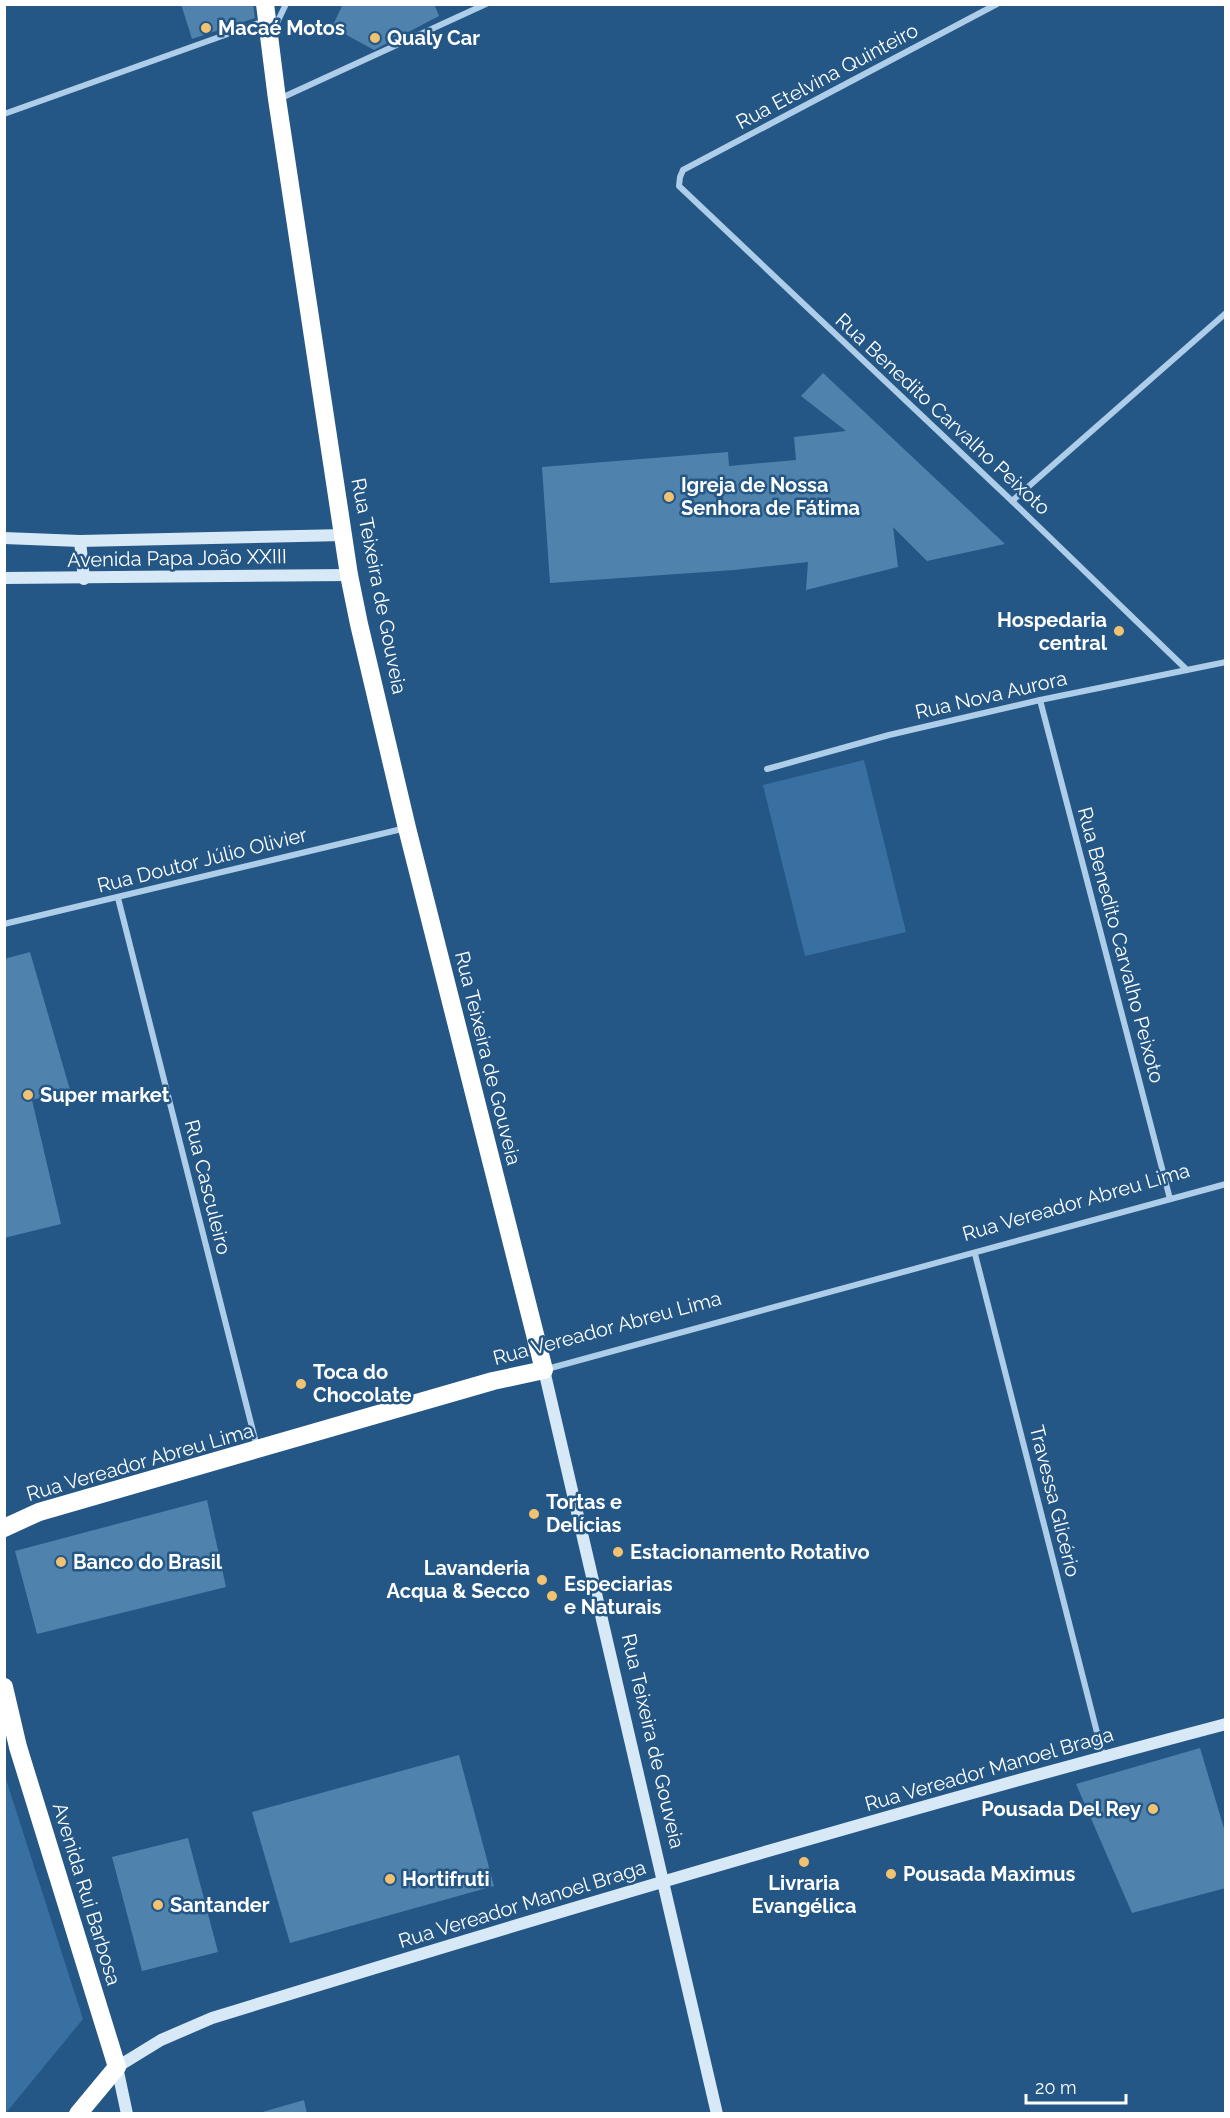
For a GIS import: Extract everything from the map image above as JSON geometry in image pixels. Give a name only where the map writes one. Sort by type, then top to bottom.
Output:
[{"type":"highway","name":"Rua Teixeira de Gouveia","points":[[267,21],[349,575],[359,624],[407,828],[544,1370]]},
{"type":"highway","name":"Rua Vereador Abreu Lima","points":[[4,1528],[39,1512],[494,1381],[544,1370]]},
{"type":"highway","name":"Avenida Rui Barbosa","points":[[4,1687],[11,1743],[117,2067]]},
{"type":"highway","points":[[78,2114],[117,2067]]},
{"type":"main road","name":"Avenida Papa João XXIII","points":[[4,538],[80,541],[344,535]]},
{"type":"main road","points":[[80,541],[84,579]]},
{"type":"main road","name":"Avenida Papa João XXIII","points":[[4,578],[349,575]]},
{"type":"main road","name":"Rua Teixeira de Gouveia","points":[[544,1370],[717,2114]]},
{"type":"main road","name":"Rua Vereador Manoel Braga","points":[[117,2067],[160,2040],[212,2018],[662,1882],[1103,1756],[1226,1724]]},
{"type":"main road","name":"Avenida Rui Barbosa","points":[[117,2067],[127,2114]]},
{"type":"street","points":[[4,114],[267,21],[286,4]]},
{"type":"street","points":[[277,99],[486,4]]},
{"type":"street","name":"Rua Etelvina Quinteiro","points":[[679,181],[683,170],[997,4]]},
{"type":"street","name":"Rua Benedito Carvalho Peixoto","points":[[679,181],[683,191],[1012,501],[1187,670]]},
{"type":"street","points":[[1012,501],[1226,313]]},
{"type":"street","name":"Rua Nova Aurora","points":[[767,769],[889,735],[1040,700],[1226,662]]},
{"type":"street","name":"Rua Benedito Carvalho Peixoto","points":[[1040,700],[1170,1199]]},
{"type":"street","name":"Rua Doutor Júlio Olivier","points":[[4,924],[407,828]]},
{"type":"street","name":"Rua Casculeiro","points":[[118,898],[258,1450]]},
{"type":"street","name":"Rua Vereador Abreu Lima","points":[[544,1370],[1226,1184]]},
{"type":"street","name":"Travessa Glicério","points":[[975,1254],[1103,1756]]},
{"type":"shaded area","points":[[864,760],[906,932],[805,956],[763,785]]},
{"type":"shaded area","points":[[4,1773],[83,2019],[5,2114],[4,2113]]},
{"type":"building","name":"Macaé Motos","points":[[181,4],[253,4],[255,18],[192,39]]},
{"type":"building","name":"Qualy Car","points":[[343,4],[434,4],[439,16],[374,50],[332,27]]},
{"type":"building","points":[[823,373],[1005,544],[927,561],[893,527],[898,567],[806,590],[808,562],[734,570],[550,583],[542,467],[728,452],[729,466],[796,460],[794,437],[846,431],[801,396]]},
{"type":"building","name":"Super market","points":[[30,952],[70,1090],[32,1100],[61,1224],[4,1238],[4,959]]},
{"type":"building","points":[[207,1500],[226,1587],[37,1634],[15,1551]]},
{"type":"building","name":"Pousada Del Rey","points":[[1200,1748],[1226,1835],[1226,1888],[1132,1913],[1076,1784]]},
{"type":"building","points":[[459,1755],[494,1886],[290,1943],[252,1812]]},
{"type":"building","points":[[188,1838],[218,1952],[142,1971],[112,1857]]},
{"type":"building","points":[[304,2100],[307,2114],[259,2114],[259,2113]]},
{"type":"place","name":"Macaé Motos","points":[[206,28]]},
{"type":"place","name":"Qualy Car","points":[[375,38]]},
{"type":"place","name":"Igreja de Nossa Senhora de Fátima","points":[[669,497]]},
{"type":"place","name":"Hospedaria central","points":[[1119,631]]},
{"type":"place","name":"Super market","points":[[28,1095]]},
{"type":"place","name":"Toca do Chocolate","points":[[301,1384]]},
{"type":"place","name":"Tortas e Delícias","points":[[534,1514]]},
{"type":"place","name":"Estacionamento Rotativo","points":[[618,1552]]},
{"type":"place","name":"Banco do Brasil","points":[[61,1562]]},
{"type":"place","name":"Lavanderia Acqua & Secco","points":[[542,1580]]},
{"type":"place","name":"Especiarias e Naturais","points":[[552,1596]]},
{"type":"place","name":"Pousada Del Rey","points":[[1153,1809]]},
{"type":"place","name":"Livraria Evangélica","points":[[804,1862]]},
{"type":"place","name":"Pousada Maximus","points":[[891,1874]]},
{"type":"place","name":"Hortifruti","points":[[390,1879]]},
{"type":"place","name":"Santander","points":[[158,1905]]}]
